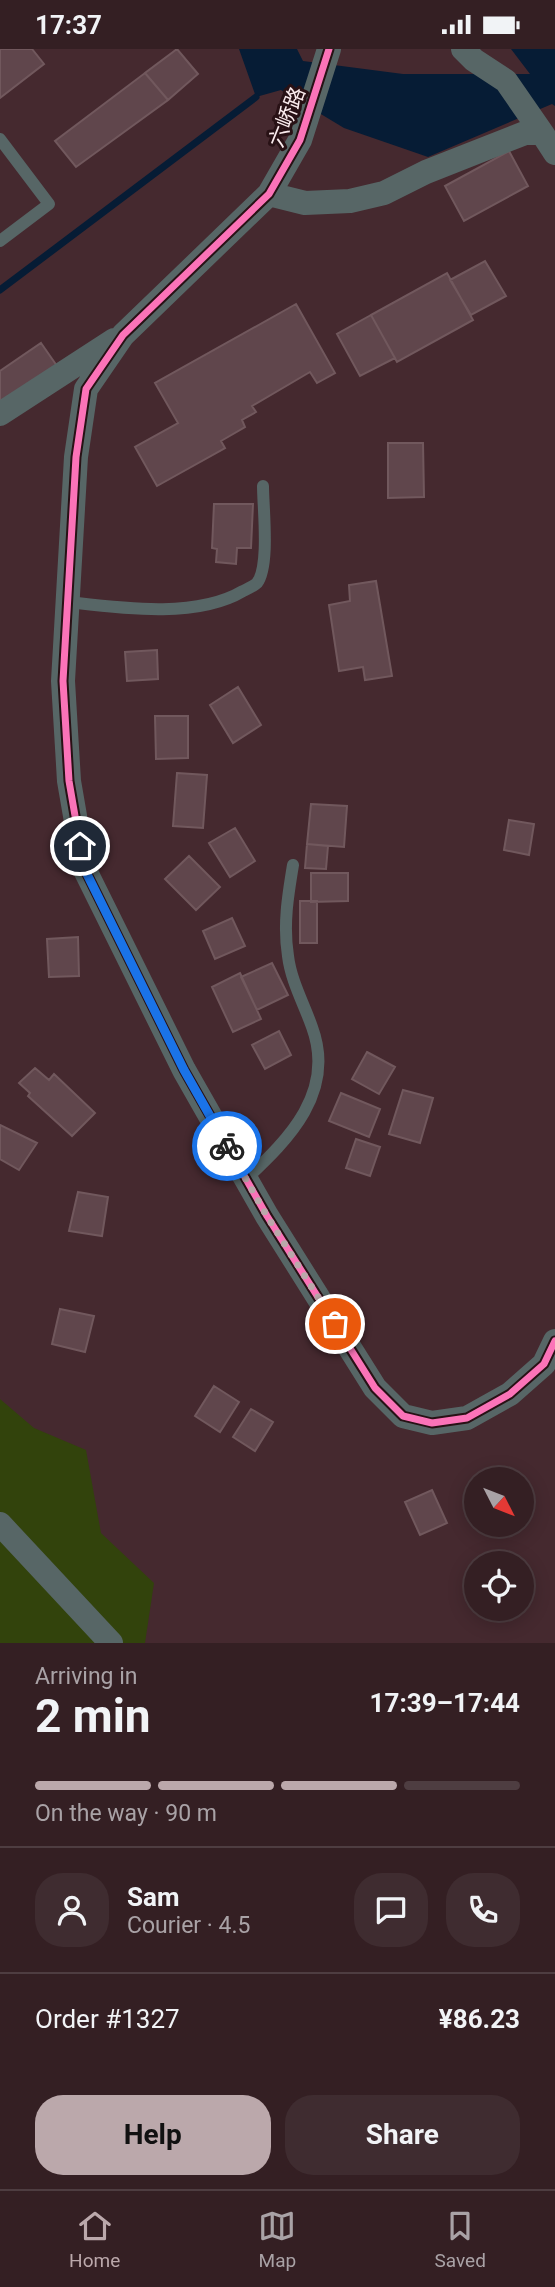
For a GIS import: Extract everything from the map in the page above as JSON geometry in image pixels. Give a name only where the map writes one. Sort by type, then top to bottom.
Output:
[{"type":"street","name":"六峤路","points":[[123,335],[268,194],[300,140],[330,49]]},
{"type":"street","points":[[463,49],[506,81],[549,143]]},
{"type":"street","points":[[268,194],[305,203],[351,201],[384,193],[426,172],[525,133],[549,143]]},
{"type":"street","points":[[0,414],[123,335]]},
{"type":"street","points":[[123,335],[86,389],[76,457],[63,681],[69,781],[84,868],[184,1070],[246,1179],[375,1388],[403,1416],[432,1423],[467,1418],[510,1394],[544,1364],[555,1341]]},
{"type":"street","points":[[0,1524],[111,1643]]},
{"type":"lane","points":[[0,139],[49,204],[0,241]]},
{"type":"lane","points":[[68,602],[137,610],[187,607],[230,599],[239,594],[257,583],[264,565],[263,486]]},
{"type":"lane","points":[[246,1179],[275,1153],[300,1123],[319,1071],[314,1031],[299,995],[288,957],[285,912],[293,865]]},
{"type":"green space","points":[[0,1399],[34,1428],[86,1450],[101,1533],[154,1583],[145,1643],[0,1643]]},
{"type":"water","points":[[239,49],[297,49],[303,61],[403,74],[530,74],[511,49],[555,49],[555,106],[552,104],[428,157],[344,128],[281,90],[256,97]]},
{"type":"building","points":[[0,49],[32,49],[44,64],[0,98]]},
{"type":"building","points":[[177,49],[198,74],[168,100],[145,73]]},
{"type":"building","points":[[145,73],[168,100],[76,167],[55,141]]},
{"type":"building","points":[[509,151],[528,186],[464,221],[445,186]]},
{"type":"building","points":[[485,261],[506,296],[471,315],[450,280]]},
{"type":"building","points":[[447,273],[473,320],[397,362],[371,315]]},
{"type":"building","points":[[296,304],[335,373],[317,383],[310,372],[252,406],[256,412],[242,420],[245,427],[221,441],[225,448],[157,486],[135,447],[178,423],[155,383]]},
{"type":"building","points":[[371,315],[395,358],[360,376],[337,334]]},
{"type":"building","points":[[41,343],[57,366],[0,405],[0,371]]},
{"type":"building","points":[[388,443],[423,443],[424,497],[388,498]]},
{"type":"building","points":[[214,504],[253,504],[251,548],[237,548],[236,564],[216,562],[217,549],[212,548]]},
{"type":"building","points":[[376,581],[392,676],[365,680],[363,667],[339,671],[329,605],[350,601],[349,585]]},
{"type":"building","points":[[157,650],[158,679],[127,681],[125,652]]},
{"type":"building","points":[[238,687],[261,725],[233,743],[210,705]]},
{"type":"building","points":[[155,716],[188,716],[188,758],[156,759]]},
{"type":"building","points":[[177,773],[207,775],[203,828],[173,826]]},
{"type":"building","points":[[311,804],[347,806],[344,847],[307,844]]},
{"type":"building","points":[[509,820],[534,824],[529,855],[504,850]]},
{"type":"building","points":[[235,828],[255,861],[230,877],[209,843]]},
{"type":"building","points":[[307,844],[328,846],[326,869],[305,868]]},
{"type":"building","points":[[189,856],[220,887],[196,910],[165,879]]},
{"type":"building","points":[[311,873],[348,873],[348,901],[311,902]]},
{"type":"building","points":[[300,901],[317,901],[317,943],[300,943]]},
{"type":"building","points":[[232,918],[245,946],[215,959],[203,931]]},
{"type":"building","points":[[78,937],[79,976],[49,977],[47,939]]},
{"type":"building","points":[[272,963],[288,995],[257,1010],[241,977]]},
{"type":"building","points":[[240,973],[261,1019],[233,1032],[212,987]]},
{"type":"building","points":[[279,1031],[291,1055],[265,1069],[252,1045]]},
{"type":"building","points":[[367,1052],[395,1067],[379,1094],[352,1079]]},
{"type":"building","points":[[35,1068],[49,1080],[54,1074],[95,1113],[72,1136],[28,1096],[30,1093],[19,1083]]},
{"type":"building","points":[[403,1090],[433,1098],[420,1143],[389,1134]]},
{"type":"building","points":[[341,1093],[380,1109],[369,1137],[329,1121]]},
{"type":"building","points":[[0,1125],[37,1143],[19,1170],[0,1159]]},
{"type":"building","points":[[356,1139],[380,1147],[370,1176],[346,1168]]},
{"type":"building","points":[[78,1192],[108,1197],[102,1236],[69,1231]]},
{"type":"building","points":[[60,1309],[94,1316],[85,1352],[52,1344]]},
{"type":"building","points":[[214,1386],[239,1402],[220,1432],[195,1416]]},
{"type":"building","points":[[251,1409],[273,1422],[255,1451],[233,1437]]},
{"type":"building","points":[[432,1490],[447,1523],[420,1535],[405,1502]]},
{"type":"waterway","points":[[0,290],[256,97]]},
{"type":"cycle path","points":[[329,49],[300,140],[269,194],[123,335],[86,389],[76,457],[63,681],[69,781],[84,868],[184,1070],[267,1216],[375,1388],[403,1416],[432,1423],[467,1418],[510,1394],[544,1364],[555,1341]]},
{"type":"way so far","points":[[227,1146],[267,1216],[335,1324]]},
{"type":"route","points":[[80,846],[84,868],[184,1070],[227,1146]]}]
